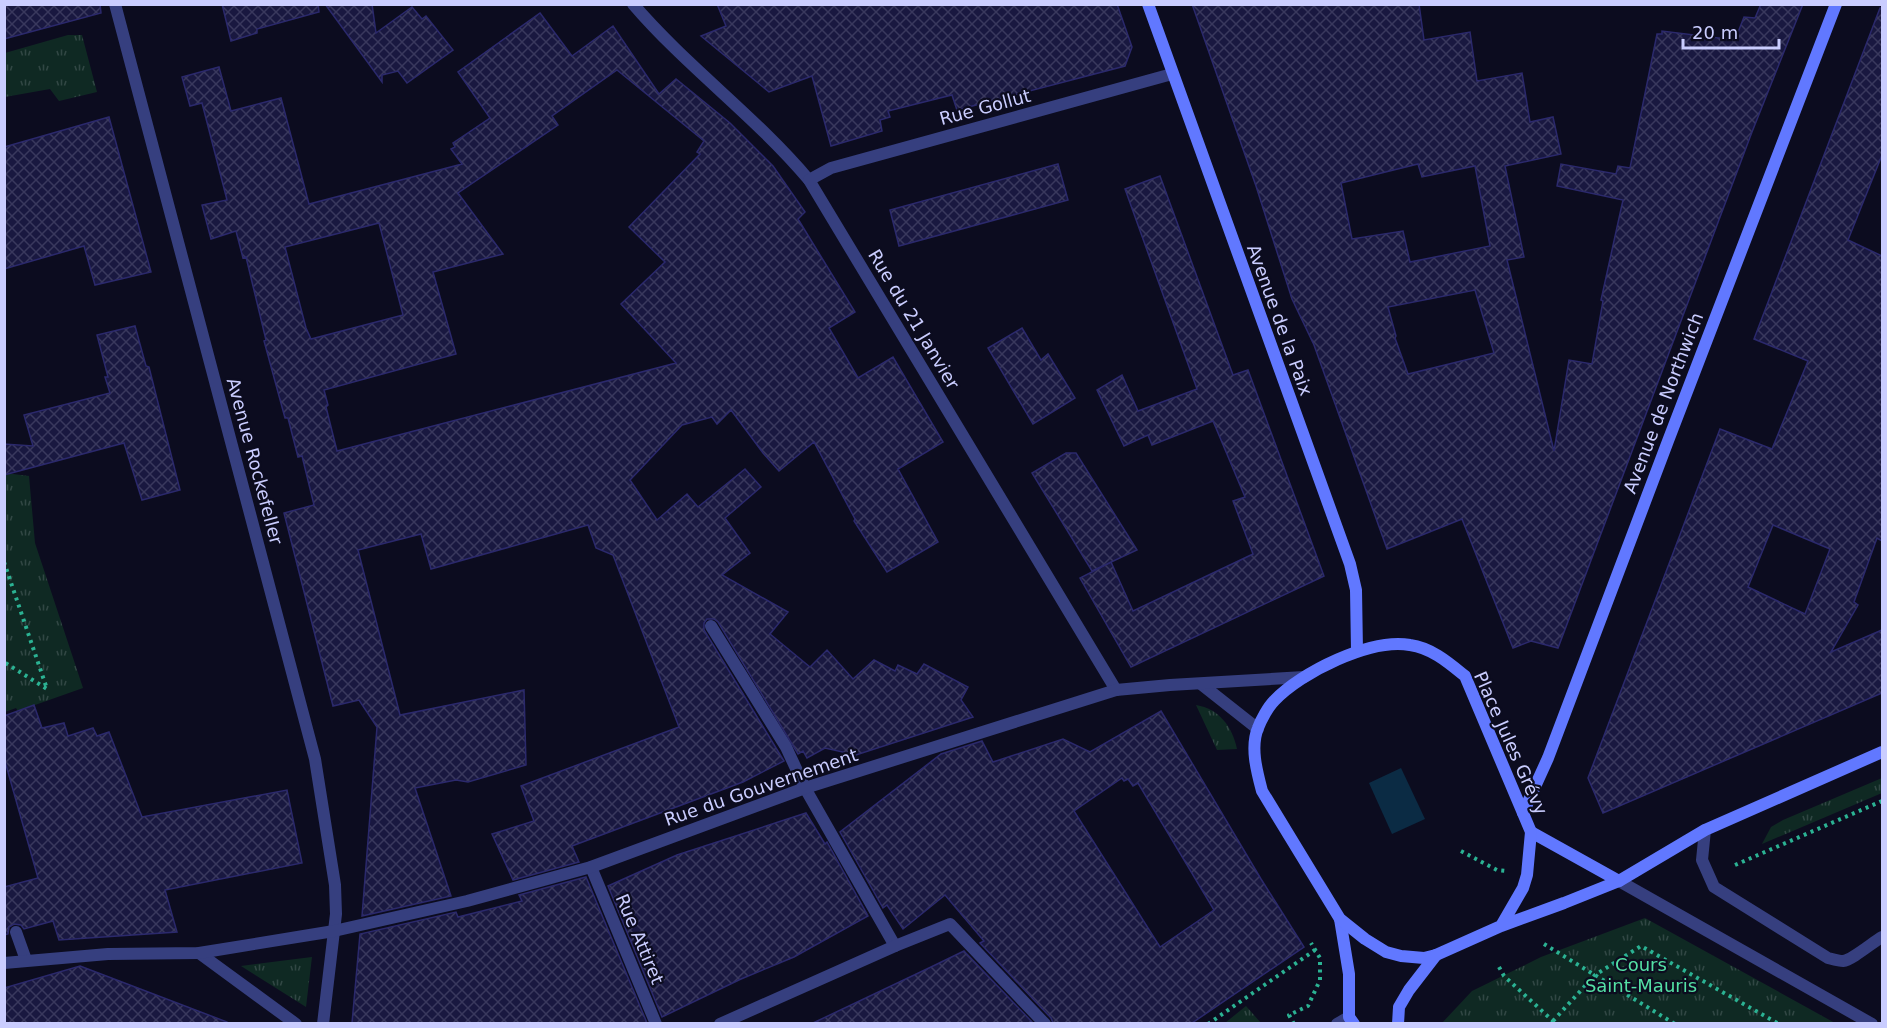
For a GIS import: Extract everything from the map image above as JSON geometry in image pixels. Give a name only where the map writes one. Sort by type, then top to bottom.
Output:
[{"type":"main road","name":"Avenue de la Paix","points":[[1148,4],[1350,564],[1356,590],[1357,651]]},
{"type":"main road","name":"Avenue de Northwich","points":[[1523,813],[1548,758],[1836,4]]},
{"type":"main road","name":"Place Jules Grévy","points":[[1382,645],[1411,645],[1445,660],[1465,676],[1523,813],[1531,832],[1527,875],[1523,888],[1501,926],[1436,956],[1413,958],[1386,952],[1340,919],[1262,791],[1255,757],[1258,729],[1274,701],[1304,677],[1357,651],[1382,645]]},
{"type":"main road","points":[[1501,926],[1619,881],[1705,830],[1882,752]]},
{"type":"main road","points":[[1531,832],[1619,881]]},
{"type":"main road","points":[[1340,919],[1349,974],[1351,1020]]},
{"type":"main road","points":[[1398,1023],[1399,1007],[1409,990],[1436,956]]},
{"type":"street","name":"Avenue Rockefeller","points":[[115,4],[315,759],[334,885],[336,914],[323,1023]]},
{"type":"street","name":"Rue du 21 Janvier","points":[[633,4],[660,36],[766,132],[809,180],[1116,690]]},
{"type":"street","name":"Rue Gollut","points":[[809,180],[831,168],[1172,74]]},
{"type":"street","points":[[711,626],[786,747],[805,788],[895,946]]},
{"type":"street","name":"Rue du Gouvernement","points":[[4,963],[108,954],[199,953],[334,931],[467,901],[591,867],[805,788],[1116,690],[1304,677]]},
{"type":"street","points":[[1201,684],[1258,729]]},
{"type":"street","points":[[1705,830],[1702,860],[1714,887],[1828,958],[1843,961],[1882,937]]},
{"type":"street","name":"Rue Attiret","points":[[591,867],[656,1023]]},
{"type":"street","points":[[1619,881],[1872,1023]]},
{"type":"street","points":[[720,1023],[950,924],[1045,1023]]},
{"type":"street","points":[[16,932],[26,960]]},
{"type":"street","points":[[199,953],[296,1023]]},
{"type":"street","points":[[1337,1023],[1351,1020]]},
{"type":"path","points":[[4,562],[47,689],[4,662]]},
{"type":"path","points":[[1735,865],[1882,801]]},
{"type":"path","points":[[1461,851],[1497,870],[1511,872]]},
{"type":"path","points":[[1294,1023],[1289,1015],[1308,1006],[1320,980],[1321,965],[1311,943]]},
{"type":"path","points":[[1544,944],[1675,1023]]},
{"type":"path","points":[[1499,967],[1504,976],[1553,1022],[1595,975],[1641,946],[1779,1023]]},
{"type":"path","points":[[1208,1023],[1315,950]]},
{"type":"green space","points":[[68,35],[82,35],[97,92],[59,101],[50,89],[5,97],[5,53]]},
{"type":"green space","points":[[5,473],[29,476],[35,543],[83,688],[18,711],[16,708],[5,712]]},
{"type":"green space","points":[[1196,705],[1211,710],[1223,720],[1232,733],[1237,749],[1217,750]]},
{"type":"green space","points":[[1882,778],[1882,793],[1762,844],[1771,827],[1783,820]]},
{"type":"green space","name":"Cours Saint-Mauris","points":[[1645,918],[1835,1023],[1442,1023],[1472,991],[1541,957]]},
{"type":"green space","points":[[312,957],[306,1007],[241,966]]},
{"type":"green space","points":[[1246,1006],[1261,1023],[1225,1023]]},
{"type":"water","points":[[1401,768],[1425,819],[1392,834],[1369,783]]},
{"type":"building","points":[[4,4],[100,4],[101,13],[4,39]]},
{"type":"building","points":[[222,4],[318,4],[319,12],[257,29],[257,33],[231,41]]},
{"type":"building","points":[[325,4],[372,4],[376,33],[412,7],[422,19],[426,16],[453,50],[407,83],[398,71],[382,75],[382,82]]},
{"type":"building","points":[[717,4],[1117,4],[1132,47],[1125,66],[957,110],[952,95],[888,111],[890,117],[880,120],[882,131],[831,146],[812,76],[769,92],[701,36],[726,26]]},
{"type":"building","points":[[1192,4],[1419,4],[1424,40],[1470,32],[1477,81],[1522,73],[1530,122],[1553,117],[1561,154],[1505,166],[1524,257],[1507,260],[1554,451],[1569,360],[1592,364],[1603,301],[1601,300],[1623,200],[1557,186],[1561,164],[1616,174],[1618,166],[1630,168],[1657,34],[1662,34],[1662,31],[1735,40],[1744,17],[1755,18],[1761,4],[1803,4],[1752,132],[1558,648],[1531,641],[1513,648],[1462,519],[1387,549],[1314,345],[1292,299],[1256,186]],"holes":[[[1418,164],[1422,177],[1475,166],[1490,246],[1410,262],[1403,231],[1352,239],[1341,183]],[[1475,290],[1494,353],[1408,374],[1395,338],[1388,307]]]},
{"type":"building","points":[[1880,8],[1882,8],[1882,155],[1848,240],[1882,256],[1882,541],[1877,538],[1854,602],[1858,605],[1831,652],[1882,630],[1882,693],[1603,813],[1588,778],[1720,429],[1772,449],[1808,361],[1754,339]],"holes":[[[1773,525],[1830,549],[1805,614],[1748,587]]]},
{"type":"building","points":[[540,13],[572,56],[613,26],[659,94],[676,79],[730,123],[773,166],[805,212],[798,219],[855,312],[829,328],[858,378],[893,357],[943,442],[898,469],[938,542],[887,572],[854,521],[814,442],[779,471],[731,410],[717,424],[712,417],[682,425],[630,480],[657,520],[687,494],[698,507],[745,469],[761,487],[725,518],[750,553],[722,575],[788,612],[770,634],[810,667],[827,650],[853,679],[874,660],[895,671],[898,665],[917,674],[924,664],[968,687],[961,700],[973,717],[856,755],[825,748],[807,758],[803,751],[798,754],[718,622],[714,619],[707,619],[704,623],[704,630],[784,761],[743,782],[572,846],[579,862],[513,880],[492,834],[534,821],[521,786],[679,727],[613,555],[596,548],[588,525],[431,569],[421,534],[358,550],[400,715],[524,690],[526,765],[468,782],[456,780],[415,788],[451,896],[362,916],[377,727],[359,700],[333,706],[284,513],[314,505],[302,456],[298,457],[288,418],[285,418],[264,341],[266,340],[246,257],[243,258],[236,231],[211,239],[202,205],[227,200],[202,103],[190,106],[182,77],[219,67],[231,111],[281,98],[309,204],[462,164],[451,149],[455,147],[453,143],[490,118],[458,72]],"holes":[[[617,70],[704,141],[697,152],[700,154],[629,227],[665,262],[621,304],[676,363],[337,451],[324,390],[456,354],[433,272],[503,254],[458,193],[558,125],[552,116]],[[379,223],[403,315],[311,339],[306,328],[285,247]]]},
{"type":"building","points":[[109,117],[151,272],[95,285],[84,246],[4,269],[4,147]]},
{"type":"building","points":[[1058,164],[1068,200],[899,246],[890,210]]},
{"type":"building","points":[[1160,176],[1233,375],[1248,370],[1324,576],[1131,667],[1080,578],[1111,562],[1133,611],[1253,554],[1233,501],[1245,497],[1213,421],[1152,445],[1148,435],[1124,446],[1097,390],[1122,375],[1138,411],[1197,389],[1125,189]]},
{"type":"building","points":[[135,326],[146,366],[149,367],[180,490],[142,500],[124,443],[4,475],[4,444],[33,446],[24,415],[110,393],[97,335]]},
{"type":"building","points":[[1022,328],[1041,360],[1048,354],[1075,398],[1033,424],[988,348]]},
{"type":"building","points":[[1066,453],[1076,453],[1137,550],[1092,571],[1032,473]]},
{"type":"building","points":[[34,705],[42,728],[64,723],[68,736],[93,728],[97,736],[109,732],[142,817],[287,790],[302,863],[165,890],[177,932],[59,940],[53,921],[24,929],[21,925],[14,924],[9,927],[8,934],[4,935],[4,887],[38,878],[4,758],[4,716]]},
{"type":"building","points":[[1161,711],[1304,947],[1192,1023],[1053,1023],[1051,1018],[980,943],[984,941],[945,895],[903,929],[887,905],[883,908],[840,832],[941,754],[982,741],[993,762],[1063,739],[1090,752]],"holes":[[[1122,778],[1124,781],[1128,779],[1133,786],[1138,783],[1214,910],[1160,947],[1074,811]]]},
{"type":"building","points":[[806,813],[825,844],[827,842],[868,916],[794,957],[741,979],[662,1017],[608,886],[677,855]]},
{"type":"building","points":[[586,877],[647,1023],[352,1023],[360,934],[456,912],[458,917],[522,901],[519,895]]},
{"type":"building","points":[[964,951],[1033,1023],[813,1023],[931,967]]},
{"type":"building","points":[[80,966],[227,1023],[4,1023],[4,988]]}]
